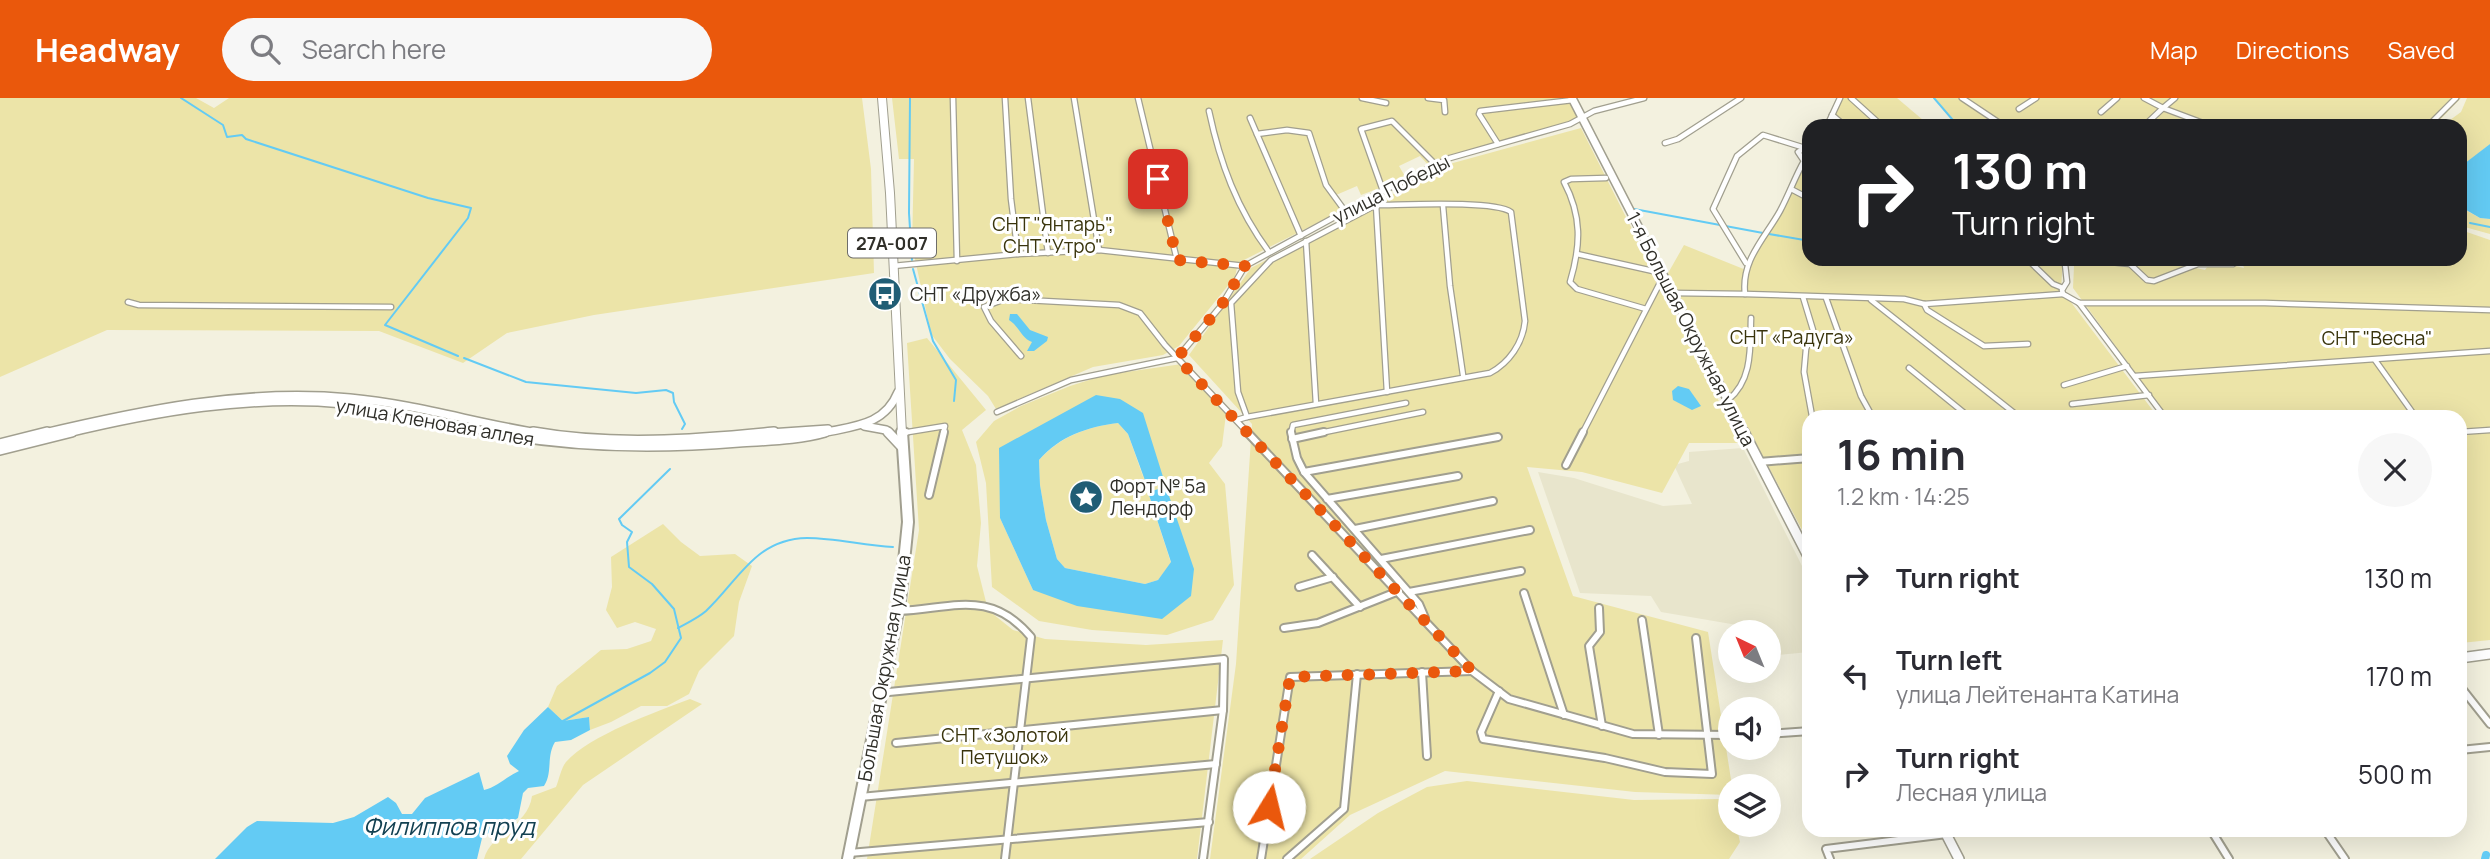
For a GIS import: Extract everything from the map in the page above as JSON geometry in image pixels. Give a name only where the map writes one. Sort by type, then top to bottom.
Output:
[{"type":"highway","name":"Большая Окружная улица","points":[[848,856],[898,611],[908,522],[882,98]]},
{"type":"street","points":[[953,98],[957,261]]},
{"type":"street","points":[[1005,98],[1018,254]]},
{"type":"street","points":[[1028,98],[1048,253]]},
{"type":"street","points":[[1074,98],[1099,250]]},
{"type":"street","points":[[1138,98],[1177,260]]},
{"type":"street","points":[[1362,98],[1386,103]]},
{"type":"street","points":[[1428,98],[1444,100],[1445,112]]},
{"type":"street","points":[[1583,117],[1594,111],[1644,98]]},
{"type":"street","points":[[1665,143],[1678,139],[1741,98]]},
{"type":"street","points":[[1830,119],[1840,98]]},
{"type":"street","points":[[1851,98],[1874,119]]},
{"type":"street","points":[[1962,98],[1994,119]]},
{"type":"street","points":[[2019,109],[2036,98]]},
{"type":"street","points":[[2101,112],[2117,98]]},
{"type":"street","points":[[2144,98],[2192,119]]},
{"type":"street","points":[[2151,119],[2175,98]]},
{"type":"street","points":[[2434,119],[2456,98]]},
{"type":"street","points":[[1498,144],[1479,114],[1480,111],[1573,99]]},
{"type":"street","name":"1-я Большая Окружная улица","points":[[1573,99],[1802,544]]},
{"type":"street","points":[[1209,111],[1235,197],[1255,234],[1269,252]]},
{"type":"street","points":[[1832,115],[1837,119]]},
{"type":"street","name":"улица Победы","points":[[1245,266],[1375,195],[1450,158],[1570,124],[1583,117]]},
{"type":"street","points":[[1250,118],[1301,236]]},
{"type":"street","points":[[1383,191],[1361,129],[1392,121],[1436,165]]},
{"type":"street","points":[[1257,134],[1287,130],[1309,132],[1328,190],[1334,202],[1345,211]]},
{"type":"street","points":[[1746,263],[1713,209],[1733,163],[1744,149],[1763,135],[1802,146]]},
{"type":"street","points":[[1745,294],[1743,286],[1746,263],[1764,233],[1779,215],[1802,165]]},
{"type":"street","points":[[1606,178],[1571,178],[1564,182],[1577,208],[1581,226],[1570,282],[1572,286],[1646,309]]},
{"type":"street","points":[[1791,189],[1802,195]]},
{"type":"street","points":[[1375,195],[1387,392]]},
{"type":"street","points":[[1237,420],[1490,373],[1500,368],[1524,331],[1523,301],[1511,212],[1504,207],[1376,205],[1271,260],[1231,303],[1238,392],[1248,417]]},
{"type":"street","points":[[1443,206],[1450,286],[1464,376]]},
{"type":"street","points":[[1307,240],[1316,404]]},
{"type":"street","points":[[893,266],[1018,254],[1099,250],[1245,266],[1221,306],[1177,358],[1071,380],[997,412]]},
{"type":"street","points":[[1566,465],[1663,274],[1577,254]]},
{"type":"street","points":[[2034,266],[2079,303],[2160,410]]},
{"type":"street","points":[[2063,291],[2067,282],[2065,266]]},
{"type":"street","points":[[2132,266],[2147,280],[2154,281],[2193,266]]},
{"type":"street","points":[[1673,293],[1904,299],[1924,304],[2063,291]]},
{"type":"street","points":[[1803,297],[1814,330],[1807,340],[1805,363],[1811,410]]},
{"type":"street","points":[[1826,298],[1869,410]]},
{"type":"street","points":[[1021,356],[1015,345],[987,318],[984,307],[1005,299],[1045,303],[1080,301],[1131,309],[1149,322],[1177,358],[1472,671],[1509,699],[1633,734],[1718,735]]},
{"type":"street","points":[[1871,300],[2010,410]]},
{"type":"street","points":[[128,302],[391,307]]},
{"type":"street","points":[[2079,303],[2265,303],[2490,310]]},
{"type":"street","points":[[1924,304],[1927,310],[1979,344],[1994,347],[2028,344]]},
{"type":"street","points":[[1728,400],[1739,394],[1746,380],[1751,318]]},
{"type":"street","points":[[2135,376],[2490,351]]},
{"type":"street","points":[[2375,360],[2411,410]]},
{"type":"street","points":[[2064,385],[2127,366]]},
{"type":"street","points":[[1909,368],[1961,410]]},
{"type":"street","points":[[861,426],[888,413],[899,389]]},
{"type":"street","name":"улица Кленовая аллея","points":[[0,444],[180,405],[282,395],[364,400],[524,431],[597,439],[691,440],[861,426]]},
{"type":"street","points":[[2072,404],[2149,395]]},
{"type":"street","name":"улица Кленовая аллея","points":[[0,450],[177,411],[268,402],[359,406],[520,438],[603,447],[724,444],[815,435],[831,429]]},
{"type":"street","points":[[1406,403],[1290,427],[1304,471],[1419,604],[1428,624]]},
{"type":"street","points":[[1292,439],[1423,412]]},
{"type":"street","points":[[861,426],[886,430],[903,448]]},
{"type":"street","points":[[902,433],[944,426],[929,495]]},
{"type":"street","points":[[2467,432],[2490,430]]},
{"type":"street","points":[[1304,471],[1498,437]]},
{"type":"street","points":[[1759,461],[1802,458]]},
{"type":"street","points":[[1328,499],[1458,476]]},
{"type":"street","points":[[1355,529],[1493,501]]},
{"type":"street","points":[[1381,559],[1530,530]]},
{"type":"street","points":[[1312,555],[1360,607]]},
{"type":"street","points":[[1409,592],[1521,571]]},
{"type":"street","points":[[1299,587],[1333,577]]},
{"type":"street","points":[[1284,628],[1318,623],[1399,592]]},
{"type":"street","points":[[1524,593],[1564,715]]},
{"type":"street","points":[[898,611],[975,603],[1000,608],[1031,637],[1004,859]]},
{"type":"street","points":[[1599,608],[1600,632],[1588,646],[1602,726]]},
{"type":"street","points":[[1642,620],[1659,734]]},
{"type":"street","points":[[1499,691],[1481,732],[1483,739],[1605,758],[1665,772],[1712,774],[1696,638]]},
{"type":"street","points":[[2467,657],[2490,654]]},
{"type":"street","points":[[889,692],[1224,659],[1223,710],[1203,859]]},
{"type":"street","points":[[1261,859],[1290,677],[1472,671]]},
{"type":"street","points":[[1422,672],[1427,756]]},
{"type":"street","points":[[1287,859],[1344,809],[1357,674]]},
{"type":"street","points":[[2467,695],[2490,723]]},
{"type":"street","points":[[896,743],[1223,710]]},
{"type":"street","points":[[1781,733],[1802,731]]},
{"type":"street","points":[[2467,749],[2490,747]]},
{"type":"street","points":[[860,797],[1216,764]]},
{"type":"street","points":[[848,856],[1209,822]]},
{"type":"street","points":[[1830,859],[1826,849],[1910,837]]},
{"type":"street","points":[[1948,837],[1959,859]]},
{"type":"street","points":[[2215,837],[2229,859]]},
{"type":"street","points":[[2330,837],[2345,859]]},
{"type":"shaded area","points":[[1743,448],[1802,566],[1802,653],[1782,655],[1782,620],[1718,622],[1661,612],[1651,596],[1580,593],[1538,472],[1574,478],[1663,506],[1692,504],[1674,465],[1689,461],[1689,452]]},
{"type":"green space","points":[[0,98],[196,98],[214,108],[229,98],[862,98],[871,169],[874,273],[594,315],[507,333],[463,363],[379,331],[107,330],[0,377]]},
{"type":"green space","name":"СНТ \"Янтарь\", СНТ \"Утро\"","points":[[892,98],[1569,98],[1579,119],[1429,166],[1420,156],[1399,166],[1406,178],[1361,195],[1357,186],[1336,195],[1344,207],[1337,213],[1238,263],[1235,277],[1179,346],[1163,355],[1093,367],[996,409],[988,396],[950,359],[931,334],[912,245],[914,159],[899,159]]},
{"type":"green space","points":[[1839,98],[1897,98],[1922,119],[1828,119]]},
{"type":"green space","points":[[1933,98],[2461,98],[2441,119],[1953,119]]},
{"type":"green space","points":[[2467,98],[2490,98],[2490,144],[2467,162],[2467,119],[2452,119],[2461,112]]},
{"type":"green space","points":[[1581,128],[1740,443],[1689,443],[1662,493],[1582,472],[1527,467],[1573,596],[1708,632],[1718,697],[1718,760],[1728,760],[1730,774],[1718,774],[1718,795],[1635,792],[1445,771],[1350,815],[1301,859],[1210,859],[1236,664],[1252,424],[1189,355],[1251,268],[1453,163]]},
{"type":"green space","name":"СНТ «Радуга»","points":[[1802,166],[1802,266],[2063,266],[2061,289],[2152,410],[1802,410],[1802,530],[1667,275],[1684,245],[1746,270]]},
{"type":"green space","points":[[2467,211],[2480,218],[2490,219],[2490,234],[2467,228]]},
{"type":"green space","name":"СНТ \"Весна\"","points":[[2467,232],[2490,240],[2490,640],[2467,642],[2467,410],[2163,410],[2073,288],[2074,266],[2187,266],[2205,270],[2208,266],[2244,268],[2243,266],[2467,266]]},
{"type":"green space","name":"СНТ «Золотой Петушок»","points":[[927,338],[986,410],[962,430],[976,465],[981,523],[977,566],[988,610],[1013,630],[1045,639],[1146,645],[1223,640],[1197,859],[867,859],[919,530],[907,343]]},
{"type":"green space","points":[[1182,364],[1226,414],[1222,446],[1209,463],[1225,484],[1234,585],[1213,620],[1167,635],[1092,630],[1039,621],[992,587],[986,483],[976,442],[994,421],[1021,406],[1105,375]],"holes":[[[1120,399],[1145,482],[1128,434],[1118,423],[1075,434],[1047,452],[1039,460],[1040,485],[1057,559],[1065,568],[1145,584],[1158,580],[1171,563],[1148,492],[1191,596],[1033,590],[1000,518],[1000,451]]]},
{"type":"green space","points":[[663,524],[700,556],[735,554],[752,566],[739,602],[734,636],[699,671],[689,694],[667,706],[641,706],[590,730],[589,717],[563,721],[548,707],[557,686],[601,650],[627,649],[651,641],[656,629],[635,622],[617,628],[606,610],[612,587],[611,557]]},
{"type":"green space","points":[[690,699],[702,704],[583,785],[521,859],[484,859],[494,842],[524,815],[532,796],[556,787],[564,765],[577,752],[624,725]]},
{"type":"green space","points":[[1467,781],[1634,800],[1718,799],[1718,837],[1739,837],[1740,842],[1729,859],[1310,859],[1378,813],[1427,787]]},
{"type":"water","points":[[2490,144],[2490,219],[2480,218],[2467,210],[2467,162]]},
{"type":"water","points":[[1010,314],[1017,314],[1030,330],[1048,337],[1047,341],[1034,351],[1027,351],[1032,342],[1009,320]]},
{"type":"water","points":[[1678,386],[1689,389],[1701,406],[1692,410],[1673,400],[1672,391]]},
{"type":"water","points":[[1096,395],[1120,399],[1143,413],[1164,480],[1146,483],[1128,434],[1118,423],[1085,430],[1056,445],[1039,460],[1046,520],[1057,559],[1065,568],[1145,584],[1158,580],[1171,562],[1148,492],[1166,487],[1194,569],[1191,596],[1162,619],[1077,606],[1033,590],[1000,518],[999,448]]},
{"type":"water","name":"Филиппов пруд","points":[[548,707],[563,721],[589,717],[590,730],[571,740],[555,742],[544,786],[528,788],[523,793],[518,818],[494,833],[483,834],[477,859],[215,859],[247,827],[257,821],[333,823],[354,817],[388,797],[396,803],[402,814],[412,814],[425,798],[479,772],[484,790],[493,787],[519,771],[510,764],[507,756],[524,730]]},
{"type":"waterway","points":[[181,98],[223,125],[227,137],[242,135],[246,139],[428,198],[471,208],[468,218],[385,325],[458,356]]},
{"type":"waterway","points":[[910,98],[909,213],[912,260]]},
{"type":"waterway","points":[[1934,98],[1952,119]]},
{"type":"waterway","points":[[1634,209],[1763,233]]},
{"type":"waterway","points":[[2470,223],[2490,227]]},
{"type":"waterway","points":[[1769,234],[1802,240]]},
{"type":"waterway","points":[[913,269],[933,341],[956,380],[954,401]]},
{"type":"waterway","points":[[464,358],[526,382],[636,393],[666,390],[673,393],[674,402],[685,424],[682,429]]},
{"type":"waterway","points":[[670,469],[619,519],[622,525],[632,532],[627,542],[629,567],[652,584],[674,609],[679,628]]},
{"type":"waterway","points":[[679,628],[706,611],[749,563],[774,545],[807,538],[893,547]]},
{"type":"waterway","points":[[563,721],[665,662],[681,638],[679,628]]},
{"type":"waterway","points":[[2485,859],[2486,855]]},
{"type":"place","name":"СНТ «Дружба»","points":[[885,294]]},
{"type":"place","name":"Форт № 5а Лендорф","points":[[1086,497]]},
{"type":"route","points":[[1158,179],[1177,260],[1245,266],[1221,306],[1177,358],[1472,671],[1290,677],[1269,807]]}]
